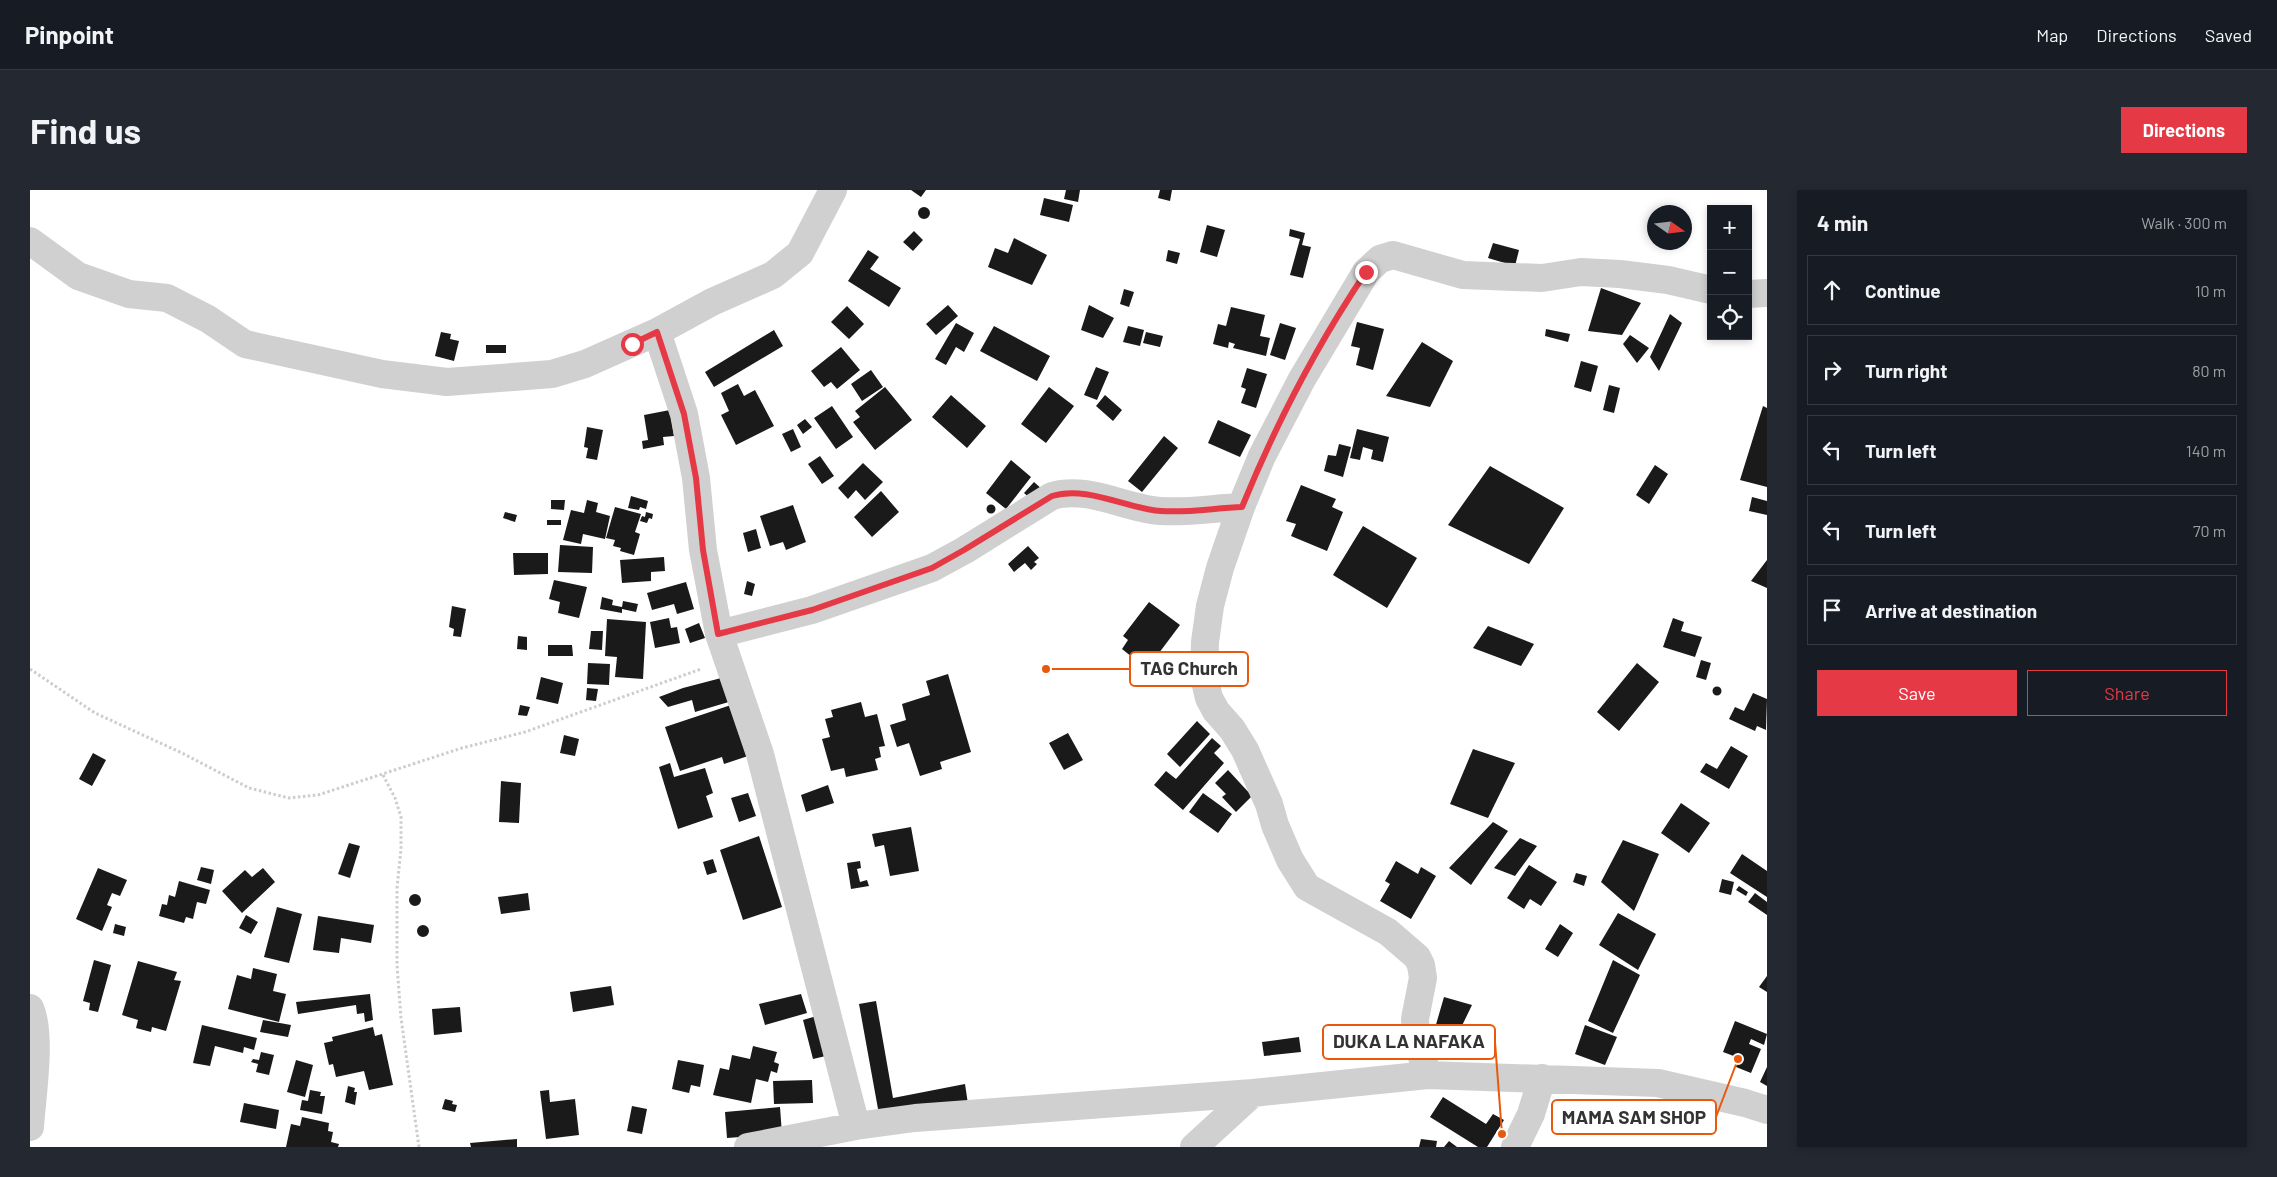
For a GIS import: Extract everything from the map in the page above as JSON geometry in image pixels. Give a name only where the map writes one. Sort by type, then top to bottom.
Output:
[{"type":"street","points":[[30,241],[78,276],[128,294],[167,298],[208,318],[245,344],[382,374],[446,382],[552,374],[585,364],[657,332],[712,302],[773,275],[800,253],[833,190]]},
{"type":"street","points":[[1428,1074],[1416,1039],[1415,1020],[1423,978],[1422,965],[1417,957],[1388,932],[1307,887],[1290,860],[1269,804],[1244,750],[1232,729],[1216,712],[1209,698],[1204,677],[1204,642],[1210,606],[1220,568],[1262,456],[1302,379],[1366,272],[1380,259],[1387,255],[1399,255],[1463,275],[1542,278],[1581,272],[1620,274],[1668,280],[1707,289]]},
{"type":"street","points":[[1752,294],[1767,293]]},
{"type":"street","points":[[657,332],[684,414],[696,478],[704,559],[722,643],[760,754],[845,1135]]},
{"type":"street","points":[[722,643],[932,568],[1052,496],[1062,493],[1117,500],[1160,511],[1242,507]]},
{"type":"street","points":[[30,1008],[34,1023],[35,1057],[30,1127]]},
{"type":"street","points":[[748,1147],[845,1135],[916,1118],[1253,1093],[1428,1074],[1658,1083],[1746,1103],[1767,1110]]},
{"type":"street","points":[[1515,1147],[1531,1114],[1542,1078]]},
{"type":"street","points":[[1194,1147],[1253,1093]]},
{"type":"path","points":[[30,668],[95,714],[182,753],[249,788],[289,798],[318,795],[462,748],[525,732],[630,695],[704,668],[722,643]]},
{"type":"path","points":[[383,774],[395,798],[401,817],[401,849],[397,888],[397,966],[401,1018],[419,1147]]},
{"type":"building","points":[[911,190],[926,190],[921,197]]},
{"type":"building","points":[[1066,190],[1080,190],[1078,202],[1064,199]]},
{"type":"building","points":[[1160,190],[1172,190],[1170,201],[1158,198]]},
{"type":"building","points":[[1044,198],[1073,205],[1069,222],[1040,215]]},
{"type":"building","points":[[922,207],[926,207],[930,213],[926,219],[922,219],[918,215],[918,211]]},
{"type":"building","points":[[1207,225],[1225,230],[1217,257],[1200,252]]},
{"type":"building","points":[[1290,229],[1305,233],[1302,245],[1311,247],[1303,278],[1290,275],[1300,239],[1289,236]]},
{"type":"building","points":[[914,231],[923,240],[913,251],[903,242]]},
{"type":"building","points":[[1014,238],[1047,255],[1032,285],[988,267],[995,248],[1008,253]]},
{"type":"building","points":[[1493,243],[1519,250],[1515,266],[1488,258]]},
{"type":"building","points":[[868,250],[879,257],[870,269],[901,288],[889,307],[848,281]]},
{"type":"building","points":[[1168,250],[1180,253],[1177,264],[1166,261]]},
{"type":"building","points":[[1601,288],[1641,303],[1622,335],[1588,331]]},
{"type":"building","points":[[1124,289],[1134,292],[1129,307],[1120,304]]},
{"type":"building","points":[[948,305],[958,316],[936,335],[926,324]]},
{"type":"building","points":[[1089,305],[1114,318],[1103,338],[1081,330]]},
{"type":"building","points":[[847,306],[864,324],[849,339],[831,322]]},
{"type":"building","points":[[1231,307],[1265,315],[1260,336],[1270,338],[1266,356],[1233,348],[1235,344],[1229,342],[1228,348],[1213,344],[1218,324],[1226,326]]},
{"type":"building","points":[[1670,314],[1682,323],[1659,371],[1650,357]]},
{"type":"building","points":[[1357,322],[1384,329],[1373,370],[1356,365],[1360,348],[1351,346]]},
{"type":"building","points":[[956,323],[974,333],[964,352],[956,347],[946,365],[935,359]]},
{"type":"building","points":[[1280,323],[1296,328],[1285,360],[1270,355]]},
{"type":"building","points":[[994,326],[1050,356],[1037,381],[980,351]]},
{"type":"building","points":[[1128,326],[1144,330],[1140,346],[1123,342]]},
{"type":"building","points":[[1546,329],[1570,334],[1568,342],[1545,336]]},
{"type":"building","points":[[774,330],[783,346],[714,387],[705,372]]},
{"type":"building","points":[[441,332],[451,334],[450,339],[459,341],[454,361],[435,356]]},
{"type":"building","points":[[1146,332],[1163,336],[1160,347],[1143,343]]},
{"type":"building","points":[[1630,335],[1649,348],[1637,363],[1623,344]]},
{"type":"building","points":[[1422,342],[1453,361],[1430,407],[1386,396]]},
{"type":"building","points":[[486,345],[506,345],[506,353],[486,353]]},
{"type":"building","points":[[841,347],[860,370],[837,389],[831,382],[824,387],[811,371]]},
{"type":"building","points":[[1581,361],[1598,366],[1591,392],[1574,387]]},
{"type":"building","points":[[1096,367],[1109,372],[1097,400],[1084,395]]},
{"type":"building","points":[[1247,368],[1267,374],[1256,408],[1241,403],[1246,389],[1241,387]]},
{"type":"building","points":[[871,370],[883,387],[862,401],[851,384]]},
{"type":"building","points":[[738,384],[744,396],[755,390],[774,426],[736,445],[721,415],[729,411],[721,393]]},
{"type":"building","points":[[1609,385],[1620,388],[1614,413],[1603,410]]},
{"type":"building","points":[[885,387],[912,420],[875,450],[853,422],[860,417],[855,411]]},
{"type":"building","points":[[1049,387],[1074,406],[1046,443],[1021,424]]},
{"type":"building","points":[[951,395],[986,426],[967,448],[932,417]]},
{"type":"building","points":[[1105,395],[1122,410],[1113,421],[1096,406]]},
{"type":"building","points":[[832,406],[853,437],[836,449],[814,418]]},
{"type":"building","points":[[1763,406],[1767,408],[1767,487],[1740,480]]},
{"type":"building","points":[[670,410],[674,436],[663,437],[664,445],[643,449],[642,441],[648,440],[644,415]]},
{"type":"building","points":[[805,419],[812,427],[803,434],[797,425]]},
{"type":"building","points":[[1218,420],[1251,435],[1240,457],[1208,443]]},
{"type":"building","points":[[587,427],[603,430],[597,460],[586,458],[588,448],[584,447]]},
{"type":"building","points":[[793,429],[801,447],[791,452],[782,434]]},
{"type":"building","points":[[1357,429],[1389,437],[1383,462],[1371,459],[1373,450],[1363,447],[1360,460],[1350,458]]},
{"type":"building","points":[[1164,436],[1178,448],[1142,492],[1128,481]]},
{"type":"building","points":[[1339,444],[1351,447],[1343,477],[1324,471],[1328,455],[1336,456]]},
{"type":"building","points":[[820,456],[834,476],[822,484],[808,464]]},
{"type":"building","points":[[1011,460],[1031,477],[1006,509],[986,493]]},
{"type":"building","points":[[863,463],[883,482],[865,500],[856,490],[848,499],[838,488]]},
{"type":"building","points":[[1655,465],[1668,474],[1649,504],[1636,495]]},
{"type":"building","points":[[1490,466],[1564,508],[1529,564],[1448,525]]},
{"type":"building","points":[[1034,482],[1043,490],[1033,501],[1024,493]]},
{"type":"building","points":[[1301,485],[1336,499],[1332,507],[1343,512],[1327,551],[1291,536],[1296,524],[1286,521]]},
{"type":"building","points":[[881,491],[899,512],[872,537],[854,517]]},
{"type":"building","points":[[631,496],[648,501],[646,509],[640,507],[639,510],[628,508]]},
{"type":"building","points":[[1752,497],[1767,501],[1767,515],[1749,511]]},
{"type":"building","points":[[551,500],[565,500],[564,510],[551,509]]},
{"type":"building","points":[[587,500],[598,503],[596,512],[610,516],[605,539],[583,534],[581,544],[563,540],[571,510],[584,513]]},
{"type":"building","points":[[793,505],[806,542],[786,550],[783,542],[770,546],[760,516]]},
{"type":"building","points":[[991,505],[995,509],[991,513],[987,509]]},
{"type":"building","points":[[615,507],[641,514],[635,532],[640,534],[634,555],[620,551],[621,548],[613,546],[615,540],[606,538]]},
{"type":"building","points":[[505,512],[517,515],[515,522],[503,518]]},
{"type":"building","points":[[646,512],[653,514],[652,519],[649,518],[647,523],[640,521],[642,516],[645,517]]},
{"type":"building","points":[[547,520],[561,520],[561,525],[547,525]]},
{"type":"building","points":[[1363,526],[1417,558],[1387,608],[1333,575]]},
{"type":"building","points":[[756,529],[761,548],[748,552],[743,533]]},
{"type":"building","points":[[560,545],[593,547],[592,573],[558,572]]},
{"type":"building","points":[[1028,546],[1039,558],[1034,562],[1037,564],[1031,570],[1025,563],[1014,572],[1008,564]]},
{"type":"building","points":[[513,553],[548,553],[548,574],[514,575]]},
{"type":"building","points":[[664,557],[665,571],[651,572],[651,581],[622,583],[620,560]]},
{"type":"building","points":[[1767,560],[1767,588],[1751,581]]},
{"type":"building","points":[[554,580],[587,587],[579,618],[558,613],[560,602],[549,599]]},
{"type":"building","points":[[747,581],[755,584],[752,596],[744,594]]},
{"type":"building","points":[[686,582],[694,609],[677,614],[674,604],[652,610],[647,593]]},
{"type":"building","points":[[602,597],[613,600],[612,605],[622,607],[623,601],[638,604],[636,612],[622,609],[622,613],[600,609]]},
{"type":"building","points":[[1149,602],[1180,625],[1147,669],[1122,649],[1128,640],[1123,636]]},
{"type":"building","points":[[452,606],[466,609],[461,637],[453,636],[454,629],[449,627]]},
{"type":"building","points":[[669,618],[671,628],[677,627],[680,643],[655,648],[650,622]]},
{"type":"building","points":[[1673,618],[1684,622],[1681,631],[1702,637],[1695,657],[1663,647]]},
{"type":"building","points":[[607,619],[646,622],[643,679],[615,677],[617,657],[605,656]]},
{"type":"building","points":[[699,623],[705,638],[690,643],[685,629]]},
{"type":"building","points":[[1488,626],[1534,644],[1521,666],[1473,648]]},
{"type":"building","points":[[591,631],[603,631],[602,650],[589,649]]},
{"type":"building","points":[[518,636],[527,637],[527,650],[517,649]]},
{"type":"building","points":[[548,645],[572,645],[573,656],[548,656]]},
{"type":"building","points":[[1701,660],[1711,663],[1706,680],[1696,677]]},
{"type":"building","points":[[588,663],[610,664],[609,685],[587,684]]},
{"type":"building","points":[[1637,663],[1659,682],[1619,731],[1597,712]]},
{"type":"building","points":[[948,674],[971,752],[940,762],[942,769],[920,776],[909,743],[897,747],[890,725],[906,720],[902,704],[930,695],[926,681]]},
{"type":"building","points":[[541,677],[563,683],[558,704],[536,699]]},
{"type":"building","points":[[725,677],[732,701],[695,712],[692,700],[668,707],[659,697],[683,688]]},
{"type":"building","points":[[1717,687],[1721,691],[1717,695],[1713,691]]},
{"type":"building","points":[[587,688],[598,689],[596,701],[586,700]]},
{"type":"building","points":[[1753,693],[1767,699],[1766,730],[1757,726],[1755,731],[1729,719],[1735,707],[1744,711]]},
{"type":"building","points":[[861,702],[865,717],[877,714],[885,746],[879,747],[881,757],[875,759],[878,770],[846,777],[844,768],[831,771],[822,739],[830,737],[825,719],[833,717],[831,710]]},
{"type":"building","points":[[734,704],[751,755],[724,764],[722,757],[680,771],[665,727]]},
{"type":"building","points":[[520,705],[530,707],[527,716],[518,715]]},
{"type":"building","points":[[1197,721],[1210,734],[1180,767],[1167,754]]},
{"type":"building","points":[[1068,733],[1083,760],[1064,770],[1049,743]]},
{"type":"building","points":[[564,735],[579,739],[575,756],[560,753]]},
{"type":"building","points":[[1212,738],[1221,746],[1214,753],[1224,763],[1183,810],[1154,785],[1166,771],[1176,779]]},
{"type":"building","points":[[1731,746],[1748,756],[1729,789],[1700,772],[1706,763],[1717,769]]},
{"type":"building","points":[[1473,749],[1515,763],[1488,818],[1450,804]]},
{"type":"building","points":[[93,753],[106,760],[92,786],[79,779]]},
{"type":"building","points":[[670,763],[674,777],[705,768],[713,793],[706,796],[713,817],[678,829],[659,767]]},
{"type":"building","points":[[1228,770],[1252,796],[1236,812],[1222,797],[1226,794],[1215,783]]},
{"type":"building","points":[[501,781],[521,783],[519,823],[499,822]]},
{"type":"building","points":[[828,785],[834,803],[806,812],[801,795]]},
{"type":"building","points":[[748,793],[756,816],[739,822],[731,798]]},
{"type":"building","points":[[1203,793],[1232,814],[1218,833],[1189,812]]},
{"type":"building","points":[[1681,803],[1710,823],[1689,853],[1661,833]]},
{"type":"building","points":[[1493,822],[1508,831],[1471,885],[1449,868]]},
{"type":"building","points":[[911,827],[919,871],[890,876],[884,845],[875,847],[872,834]]},
{"type":"building","points":[[759,836],[782,907],[743,920],[720,850]]},
{"type":"building","points":[[1520,838],[1537,846],[1515,876],[1494,868]]},
{"type":"building","points":[[1623,840],[1659,854],[1634,911],[1601,882]]},
{"type":"building","points":[[349,843],[360,846],[350,878],[338,874]]},
{"type":"building","points":[[1742,854],[1767,871],[1767,897],[1730,873]]},
{"type":"building","points":[[713,859],[717,872],[707,875],[703,862]]},
{"type":"building","points":[[860,861],[861,868],[857,869],[860,882],[867,880],[869,886],[851,889],[847,863]]},
{"type":"building","points":[[1396,861],[1418,874],[1421,867],[1436,876],[1411,919],[1380,901],[1390,884],[1385,881]]},
{"type":"building","points":[[1529,865],[1557,882],[1541,906],[1530,899],[1524,909],[1507,898]]},
{"type":"building","points":[[201,867],[214,870],[211,884],[197,880]]},
{"type":"building","points":[[98,868],[127,880],[120,896],[112,893],[107,905],[112,907],[102,931],[76,919]]},
{"type":"building","points":[[263,868],[275,882],[242,913],[222,891],[245,870],[252,877]]},
{"type":"building","points":[[1576,873],[1587,876],[1584,886],[1573,882]]},
{"type":"building","points":[[1722,879],[1734,882],[1731,895],[1719,892]]},
{"type":"building","points":[[179,881],[210,890],[206,904],[197,902],[193,919],[186,917],[184,923],[159,916],[162,904],[167,905],[169,895],[175,897]]},
{"type":"building","points":[[1739,886],[1748,892],[1746,896],[1736,890]]},
{"type":"building","points":[[528,893],[530,910],[501,914],[498,897]]},
{"type":"building","points":[[1755,893],[1767,902],[1767,915],[1748,902]]},
{"type":"building","points":[[415,894],[421,900],[415,906],[409,900]]},
{"type":"building","points":[[277,907],[302,914],[289,963],[264,957]]},
{"type":"building","points":[[1618,913],[1656,934],[1638,970],[1599,945]]},
{"type":"building","points":[[246,915],[258,922],[251,934],[239,928]]},
{"type":"building","points":[[318,916],[374,925],[371,943],[341,938],[339,953],[313,950]]},
{"type":"building","points":[[115,924],[126,927],[124,936],[113,933]]},
{"type":"building","points":[[1560,924],[1573,933],[1558,957],[1545,949]]},
{"type":"building","points":[[425,925],[428,926],[428,936],[421,937],[418,936],[417,929],[418,926]]},
{"type":"building","points":[[94,960],[111,965],[98,1012],[89,1010],[90,1003],[83,1001]]},
{"type":"building","points":[[1613,960],[1640,975],[1613,1033],[1588,1021]]},
{"type":"building","points":[[138,961],[177,972],[174,980],[181,981],[166,1031],[152,1027],[151,1032],[136,1028],[138,1020],[122,1015]]},
{"type":"building","points":[[253,968],[277,974],[273,991],[286,994],[279,1022],[228,1009],[237,975],[251,979]]},
{"type":"building","points":[[1767,976],[1767,992],[1759,987]]},
{"type":"building","points":[[611,986],[614,1005],[573,1012],[570,992]]},
{"type":"building","points":[[370,994],[373,1020],[365,1022],[364,1013],[357,1014],[356,1005],[298,1014],[296,1002]]},
{"type":"building","points":[[801,994],[807,1013],[765,1025],[759,1004]]},
{"type":"building","points":[[1444,997],[1472,1005],[1457,1036],[1435,1028]]},
{"type":"building","points":[[876,1001],[893,1098],[965,1084],[968,1104],[880,1120],[859,1004]]},
{"type":"building","points":[[460,1007],[462,1032],[434,1035],[432,1009]]},
{"type":"building","points":[[820,1015],[830,1055],[813,1059],[803,1020]]},
{"type":"building","points":[[263,1020],[291,1025],[288,1037],[260,1032]]},
{"type":"building","points":[[1735,1021],[1767,1034],[1764,1045],[1751,1039],[1749,1044],[1761,1049],[1751,1073],[1736,1067],[1739,1058],[1723,1052]]},
{"type":"building","points":[[202,1025],[257,1038],[254,1050],[244,1047],[243,1053],[215,1046],[210,1066],[193,1063]]},
{"type":"building","points":[[1585,1025],[1617,1037],[1605,1065],[1575,1054]]},
{"type":"building","points":[[373,1027],[375,1036],[382,1034],[393,1085],[369,1090],[364,1071],[336,1077],[333,1064],[329,1065],[324,1043],[333,1041],[332,1037]]},
{"type":"building","points":[[1299,1037],[1301,1052],[1264,1056],[1262,1042]]},
{"type":"building","points":[[753,1046],[777,1052],[774,1062],[779,1064],[777,1073],[771,1071],[768,1082],[756,1079],[751,1103],[713,1095],[720,1068],[729,1070],[732,1055],[750,1059]]},
{"type":"building","points":[[261,1052],[274,1055],[269,1075],[256,1072],[258,1064],[251,1062],[253,1059],[259,1060]]},
{"type":"building","points":[[296,1060],[313,1065],[305,1097],[287,1092]]},
{"type":"building","points":[[678,1060],[704,1065],[700,1087],[691,1085],[689,1093],[672,1089]]},
{"type":"building","points":[[1767,1067],[1767,1086],[1760,1082]]},
{"type":"building","points":[[812,1080],[813,1103],[774,1104],[773,1081]]},
{"type":"building","points":[[348,1086],[355,1088],[354,1092],[357,1092],[355,1105],[345,1102]]},
{"type":"building","points":[[310,1090],[321,1092],[320,1096],[325,1096],[322,1114],[300,1110],[302,1100],[308,1101]]},
{"type":"building","points":[[549,1090],[550,1102],[575,1099],[579,1135],[546,1139],[540,1091]]},
{"type":"building","points":[[1443,1097],[1486,1124],[1493,1114],[1504,1120],[1487,1147],[1478,1147],[1430,1117]]},
{"type":"building","points":[[445,1099],[453,1101],[452,1104],[457,1105],[455,1112],[442,1109]]},
{"type":"building","points":[[244,1103],[279,1110],[276,1129],[240,1122]]},
{"type":"building","points":[[632,1106],[647,1109],[642,1134],[627,1131]]},
{"type":"building","points":[[780,1107],[782,1134],[727,1138],[725,1112]]},
{"type":"building","points":[[302,1117],[329,1123],[328,1131],[333,1132],[331,1142],[339,1144],[338,1147],[286,1147],[291,1124],[300,1126]]},
{"type":"building","points":[[517,1139],[517,1147],[471,1147],[470,1143]]},
{"type":"building","points":[[1421,1139],[1437,1141],[1436,1147],[1419,1147]]},
{"type":"building","points":[[1449,1141],[1457,1147],[1444,1147]]},
{"type":"place","name":"TAG Church","points":[[1046,669]]},
{"type":"place","name":"MAMA SAM SHOP","points":[[1738,1059]]},
{"type":"place","name":"DUKA LA NAFAKA","points":[[1502,1134]]},
{"type":"route","points":[[632,344],[657,332],[684,414],[696,478],[703,550],[718,634],[812,610],[932,568],[1010,520],[1052,496],[1062,493],[1075,493],[1117,500],[1160,511],[1242,507],[1262,456],[1302,379],[1366,272]]}]
